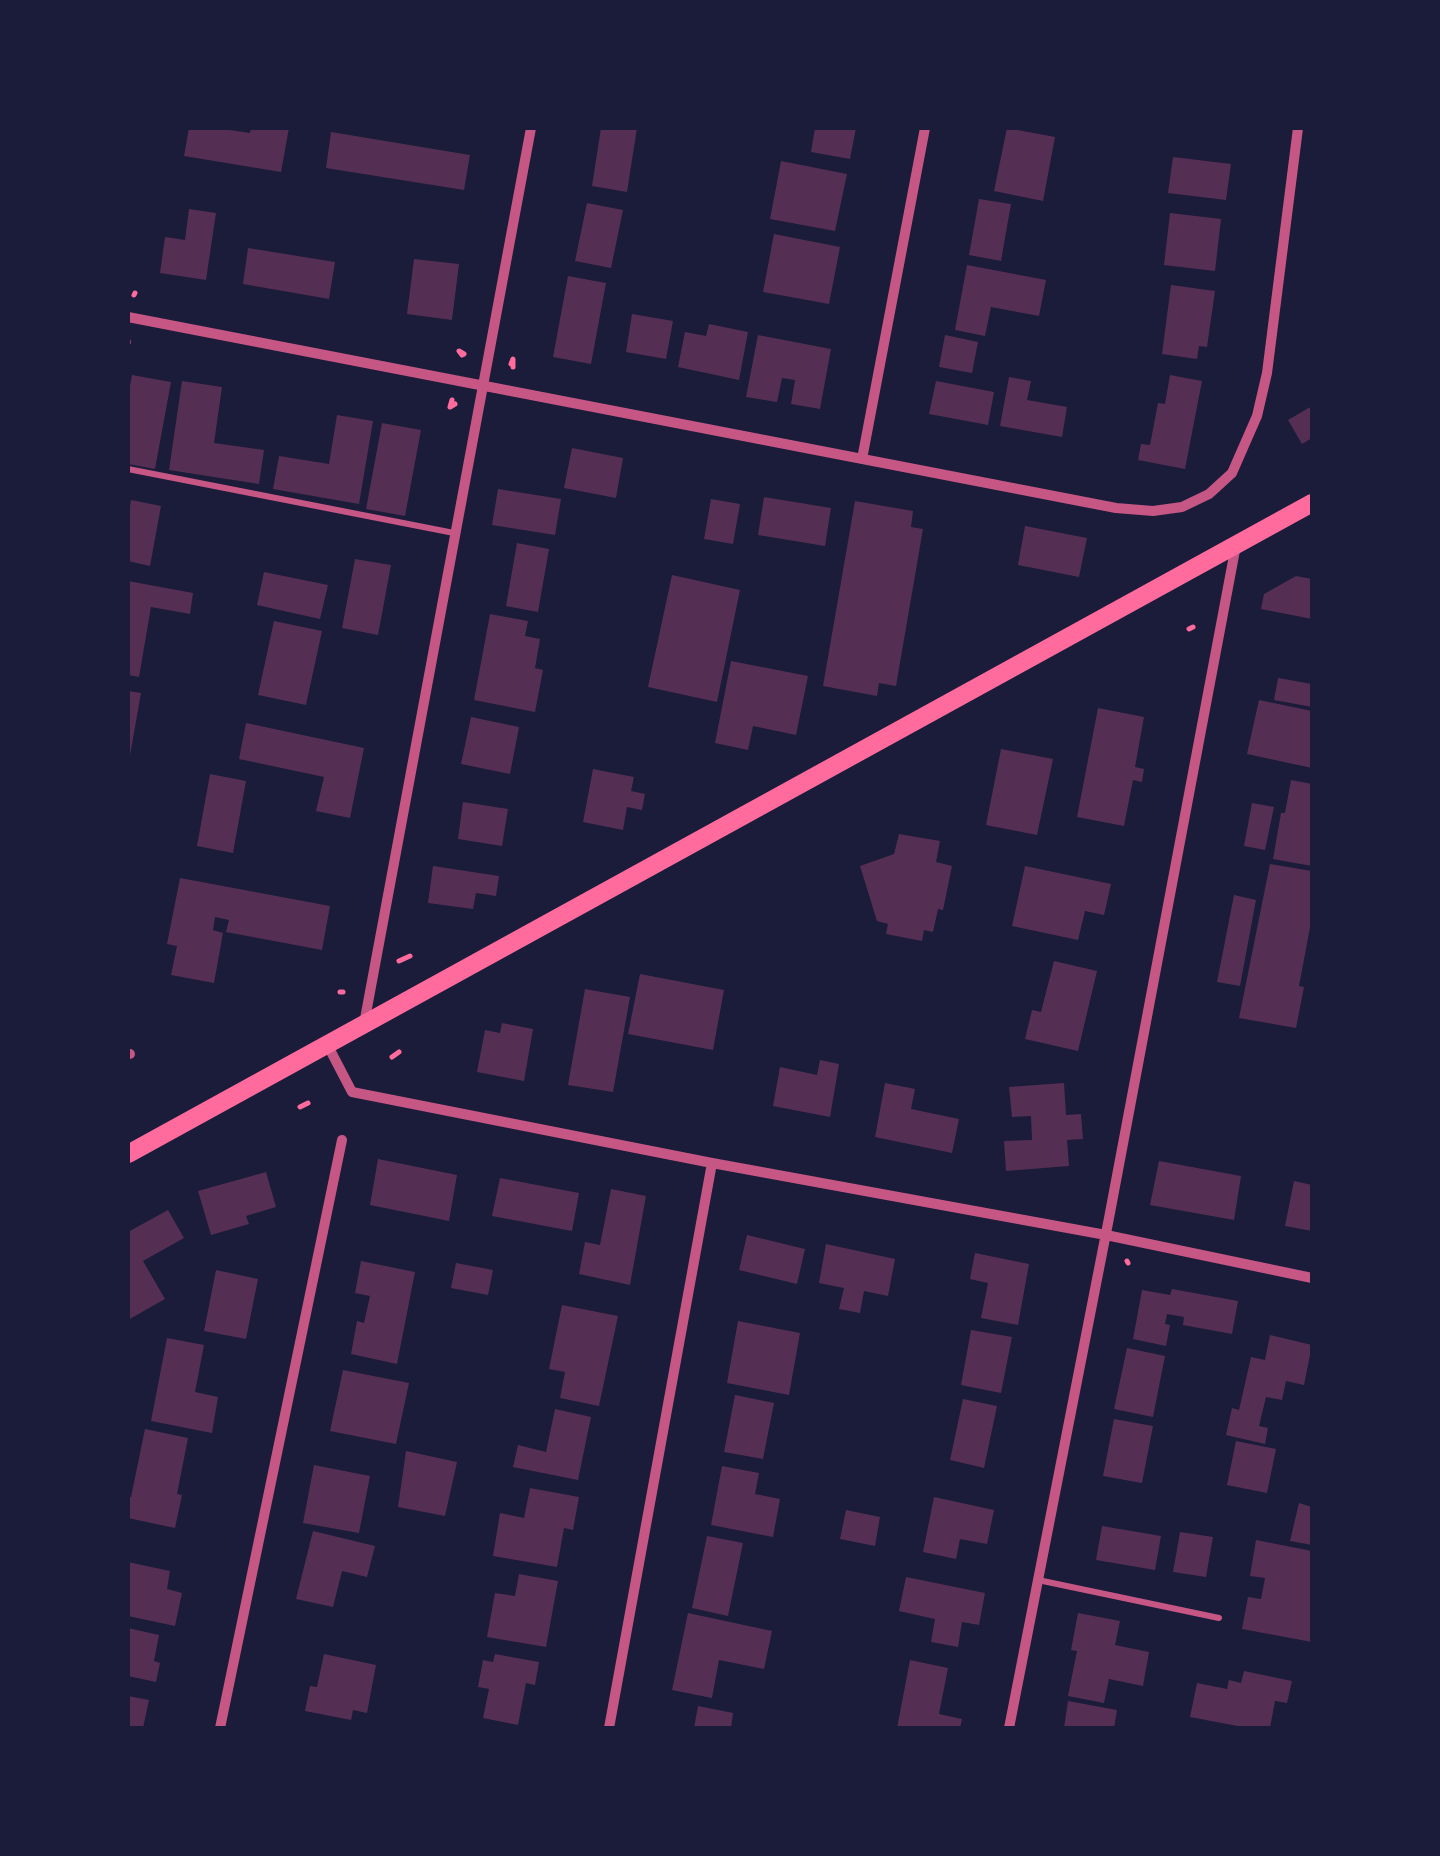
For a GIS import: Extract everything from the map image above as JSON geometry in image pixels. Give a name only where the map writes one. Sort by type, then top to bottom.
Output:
[{"type":"main road","points":[[128,1154],[1312,503]]},
{"type":"street","points":[[364,1025],[532,128]]},
{"type":"street","points":[[862,459],[925,128]]},
{"type":"street","points":[[128,317],[1116,508],[1152,511],[1182,507],[1209,494],[1232,473],[1257,416],[1298,128]]},
{"type":"street","points":[[1009,1728],[1236,544]]},
{"type":"street","points":[[327,1044],[352,1092],[1106,1235],[1312,1278]]},
{"type":"street","points":[[220,1728],[342,1140]]},
{"type":"street","points":[[609,1728],[712,1163]]},
{"type":"lane","points":[[128,470],[456,534]]},
{"type":"lane","points":[[1038,1580],[1219,1618]]},
{"type":"path","points":[[399,962],[410,956]]},
{"type":"path","points":[[392,1057],[399,1052]]},
{"type":"building","points":[[189,128],[250,133],[251,128],[289,128],[281,172],[184,156]]},
{"type":"building","points":[[601,128],[637,128],[627,192],[592,186]]},
{"type":"building","points":[[815,128],[856,128],[850,159],[811,152]]},
{"type":"building","points":[[1007,128],[1055,137],[1043,201],[994,191]]},
{"type":"building","points":[[331,132],[470,155],[464,190],[326,168]]},
{"type":"building","points":[[1173,157],[1231,164],[1226,200],[1168,193]]},
{"type":"building","points":[[781,161],[847,174],[835,231],[770,219]]},
{"type":"building","points":[[979,199],[1011,204],[1001,261],[969,255]]},
{"type":"building","points":[[587,203],[623,210],[611,268],[575,261]]},
{"type":"building","points":[[189,209],[216,213],[206,280],[160,273],[165,237],[185,240]]},
{"type":"building","points":[[1170,213],[1221,219],[1215,271],[1164,265]]},
{"type":"building","points":[[774,234],[840,247],[829,304],[763,292]]},
{"type":"building","points":[[248,248],[335,262],[329,299],[243,284]]},
{"type":"building","points":[[414,259],[459,264],[452,320],[407,314]]},
{"type":"building","points":[[967,265],[1046,280],[1039,316],[991,307],[985,336],[955,330]]},
{"type":"building","points":[[568,276],[606,283],[591,364],[553,357]]},
{"type":"building","points":[[1171,285],[1215,291],[1207,347],[1199,346],[1197,359],[1162,354]]},
{"type":"building","points":[[632,314],[673,321],[666,359],[626,352]]},
{"type":"building","points":[[709,324],[748,332],[739,380],[678,367],[685,332],[706,336]]},
{"type":"building","points":[[758,335],[831,349],[820,409],[791,404],[795,380],[782,378],[777,402],[746,397]]},
{"type":"building","points":[[945,335],[978,342],[972,373],[939,367]]},
{"type":"building","points":[[132,375],[171,382],[155,469],[128,464],[128,397]]},
{"type":"building","points":[[1170,375],[1202,381],[1185,469],[1138,460],[1141,444],[1150,445],[1158,403],[1165,404]]},
{"type":"building","points":[[1009,377],[1031,381],[1027,400],[1067,407],[1062,437],[1000,426]]},
{"type":"building","points":[[182,381],[222,387],[214,443],[264,450],[259,484],[169,470]]},
{"type":"building","points":[[936,381],[994,392],[988,425],[929,414]]},
{"type":"building","points":[[1312,406],[1312,438],[1302,444],[1288,420]]},
{"type":"building","points":[[337,415],[373,421],[359,504],[273,489],[279,456],[329,464]]},
{"type":"building","points":[[382,423],[421,430],[405,516],[366,509]]},
{"type":"building","points":[[572,448],[623,458],[616,498],[564,488]]},
{"type":"building","points":[[498,489],[561,499],[555,535],[492,525]]},
{"type":"building","points":[[764,497],[831,508],[825,546],[758,535]]},
{"type":"building","points":[[711,499],[740,504],[733,544],[704,539]]},
{"type":"building","points":[[131,500],[161,506],[150,566],[128,561]]},
{"type":"building","points":[[855,501],[913,511],[911,527],[923,529],[896,686],[879,683],[877,696],[823,686]]},
{"type":"building","points":[[1025,526],[1087,538],[1079,577],[1018,565]]},
{"type":"building","points":[[517,543],[549,549],[538,612],[506,606]]},
{"type":"building","points":[[355,559],[391,565],[378,635],[342,628]]},
{"type":"building","points":[[264,572],[328,585],[320,619],[257,605]]},
{"type":"building","points":[[672,575],[740,590],[717,702],[648,687]]},
{"type":"building","points":[[1296,576],[1312,579],[1312,619],[1261,609],[1264,594]]},
{"type":"building","points":[[128,581],[193,593],[190,614],[151,607],[139,677],[128,675]]},
{"type":"building","points":[[490,614],[528,621],[525,636],[540,639],[535,668],[543,670],[535,712],[474,700]]},
{"type":"building","points":[[274,621],[322,631],[306,705],[258,695]]},
{"type":"building","points":[[731,661],[808,676],[796,735],[753,726],[748,750],[715,743]]},
{"type":"building","points":[[1278,678],[1312,684],[1312,707],[1274,700]]},
{"type":"building","points":[[128,691],[141,693],[129,761],[128,760]]},
{"type":"building","points":[[1259,700],[1312,711],[1312,768],[1247,754]]},
{"type":"building","points":[[1098,708],[1144,717],[1135,767],[1144,769],[1142,782],[1133,780],[1124,826],[1077,817]]},
{"type":"building","points":[[471,717],[519,727],[510,774],[461,764]]},
{"type":"building","points":[[246,723],[364,748],[350,818],[316,811],[324,777],[239,759]]},
{"type":"building","points":[[1001,749],[1053,759],[1037,835],[986,825]]},
{"type":"building","points":[[593,769],[634,777],[631,791],[645,794],[642,810],[627,807],[623,830],[583,822]]},
{"type":"building","points":[[210,774],[246,781],[233,853],[197,846]]},
{"type":"building","points":[[1291,780],[1312,784],[1312,866],[1273,859]]},
{"type":"building","points":[[463,802],[508,809],[502,846],[458,839]]},
{"type":"building","points":[[1252,803],[1274,807],[1265,850],[1244,846]]},
{"type":"building","points":[[899,834],[940,841],[936,862],[952,866],[943,910],[938,909],[933,932],[924,930],[922,941],[886,934],[888,924],[877,921],[860,866],[894,854]]},
{"type":"building","points":[[1270,864],[1312,871],[1312,917],[1299,986],[1304,987],[1296,1028],[1239,1018]]},
{"type":"building","points":[[433,866],[499,876],[496,896],[476,893],[473,909],[428,903]]},
{"type":"building","points":[[1025,866],[1111,884],[1104,915],[1085,911],[1078,940],[1012,926]]},
{"type":"building","points":[[180,878],[330,906],[322,950],[226,932],[229,920],[215,917],[213,930],[223,933],[214,983],[171,975],[177,946],[167,944]]},
{"type":"building","points":[[1234,895],[1256,900],[1240,986],[1217,982]]},
{"type":"building","points":[[1054,961],[1097,971],[1078,1051],[1025,1039],[1032,1010],[1041,1012]]},
{"type":"building","points":[[640,974],[724,990],[713,1050],[628,1034]]},
{"type":"building","points":[[585,989],[630,997],[613,1092],[568,1085]]},
{"type":"building","points":[[502,1023],[533,1029],[524,1081],[477,1072],[485,1030],[500,1033]]},
{"type":"building","points":[[820,1060],[839,1064],[830,1117],[773,1106],[780,1067],[817,1075]]},
{"type":"building","points":[[885,1083],[915,1089],[911,1109],[959,1119],[952,1153],[875,1137]]},
{"type":"building","points":[[1064,1083],[1066,1115],[1081,1114],[1083,1139],[1067,1140],[1069,1166],[1006,1171],[1004,1141],[1032,1140],[1031,1116],[1012,1117],[1009,1087]]},
{"type":"building","points":[[378,1159],[457,1175],[449,1221],[370,1205]]},
{"type":"building","points":[[1159,1161],[1241,1176],[1234,1220],[1150,1205]]},
{"type":"building","points":[[266,1172],[276,1207],[246,1216],[249,1224],[211,1235],[198,1191]]},
{"type":"building","points":[[500,1178],[579,1193],[572,1231],[492,1216]]},
{"type":"building","points":[[1294,1181],[1312,1185],[1312,1231],[1285,1226]]},
{"type":"building","points":[[611,1189],[646,1196],[630,1285],[579,1274],[585,1242],[600,1245]]},
{"type":"building","points":[[168,1210],[184,1238],[143,1261],[165,1299],[128,1320],[128,1232]]},
{"type":"building","points":[[747,1235],[805,1249],[797,1284],[739,1270]]},
{"type":"building","points":[[826,1244],[895,1259],[888,1296],[864,1291],[860,1313],[839,1309],[844,1288],[819,1283]]},
{"type":"building","points":[[975,1253],[1029,1264],[1018,1325],[981,1318],[988,1283],[970,1279]]},
{"type":"building","points":[[361,1261],[415,1272],[397,1364],[351,1354],[357,1321],[364,1323],[370,1296],[355,1293]]},
{"type":"building","points":[[456,1263],[493,1270],[488,1295],[451,1288]]},
{"type":"building","points":[[216,1270],[258,1279],[246,1339],[204,1331]]},
{"type":"building","points":[[1172,1289],[1238,1301],[1232,1334],[1183,1325],[1184,1317],[1167,1314],[1165,1324],[1170,1325],[1166,1346],[1133,1339],[1142,1290],[1170,1295]]},
{"type":"building","points":[[562,1305],[618,1316],[599,1406],[560,1398],[565,1372],[549,1369]]},
{"type":"building","points":[[738,1321],[800,1333],[789,1395],[727,1383]]},
{"type":"building","points":[[971,1330],[1012,1337],[1001,1393],[961,1385]]},
{"type":"building","points":[[1270,1335],[1312,1345],[1304,1385],[1286,1381],[1282,1400],[1266,1397],[1259,1426],[1268,1428],[1265,1444],[1226,1435],[1232,1408],[1239,1410],[1251,1357],[1265,1360]]},
{"type":"building","points":[[167,1338],[204,1345],[195,1392],[218,1397],[212,1433],[151,1421]]},
{"type":"building","points":[[1127,1348],[1165,1356],[1153,1417],[1114,1409]]},
{"type":"building","points":[[343,1370],[409,1383],[396,1444],[330,1431]]},
{"type":"building","points":[[735,1395],[774,1403],[763,1459],[724,1452]]},
{"type":"building","points":[[963,1399],[997,1406],[984,1468],[950,1460]]},
{"type":"building","points":[[555,1409],[591,1417],[578,1480],[513,1467],[518,1445],[546,1452]]},
{"type":"building","points":[[1114,1419],[1153,1426],[1142,1483],[1103,1476]]},
{"type":"building","points":[[145,1429],[188,1438],[175,1528],[128,1518],[128,1496],[131,1497]]},
{"type":"building","points":[[1236,1441],[1276,1449],[1267,1493],[1227,1485]]},
{"type":"building","points":[[406,1451],[457,1462],[445,1516],[398,1507]]},
{"type":"building","points":[[314,1465],[370,1476],[359,1533],[303,1523]]},
{"type":"building","points":[[722,1466],[759,1473],[755,1494],[780,1499],[773,1537],[711,1525]]},
{"type":"building","points":[[530,1488],[579,1497],[573,1530],[564,1528],[557,1567],[493,1556],[500,1513],[524,1518]]},
{"type":"building","points":[[934,1497],[994,1510],[987,1544],[960,1539],[956,1559],[923,1552]]},
{"type":"building","points":[[1299,1503],[1312,1507],[1312,1545],[1290,1541]]},
{"type":"building","points":[[846,1510],[880,1517],[875,1546],[840,1539]]},
{"type":"building","points":[[1102,1526],[1161,1536],[1155,1570],[1096,1560]]},
{"type":"building","points":[[313,1531],[375,1546],[367,1577],[342,1571],[333,1607],[296,1599]]},
{"type":"building","points":[[1180,1532],[1213,1537],[1206,1577],[1173,1572]]},
{"type":"building","points":[[707,1536],[743,1543],[728,1616],[692,1608]]},
{"type":"building","points":[[1256,1540],[1312,1551],[1312,1642],[1242,1629],[1248,1597],[1261,1599],[1265,1578],[1250,1576]]},
{"type":"building","points":[[128,1562],[170,1571],[167,1589],[182,1593],[175,1626],[128,1616]]},
{"type":"building","points":[[519,1574],[558,1581],[546,1647],[487,1637],[495,1593],[515,1596]]},
{"type":"building","points":[[906,1577],[985,1593],[979,1625],[962,1622],[958,1647],[931,1642],[935,1619],[899,1611]]},
{"type":"building","points":[[688,1613],[772,1631],[764,1669],[719,1660],[712,1698],[672,1690]]},
{"type":"building","points":[[1078,1613],[1120,1621],[1115,1645],[1149,1652],[1143,1686],[1109,1679],[1104,1703],[1068,1696],[1077,1651],[1071,1650]]},
{"type":"building","points":[[128,1628],[159,1635],[154,1661],[160,1663],[156,1682],[128,1676]]},
{"type":"building","points":[[324,1654],[376,1665],[367,1713],[353,1710],[351,1720],[305,1711],[310,1686],[317,1687]]},
{"type":"building","points":[[495,1654],[539,1662],[535,1685],[526,1683],[518,1725],[483,1718],[489,1689],[478,1687],[483,1660],[493,1662]]},
{"type":"building","points":[[910,1660],[948,1668],[939,1714],[962,1719],[960,1728],[897,1728]]},
{"type":"building","points":[[1244,1671],[1292,1681],[1287,1703],[1275,1701],[1270,1728],[1190,1717],[1197,1683],[1227,1689],[1229,1680],[1241,1683]]},
{"type":"building","points":[[128,1696],[149,1700],[143,1728],[128,1728]]},
{"type":"building","points":[[1068,1701],[1117,1710],[1114,1728],[1064,1728]]},
{"type":"building","points":[[698,1706],[733,1713],[731,1728],[694,1728]]}]
